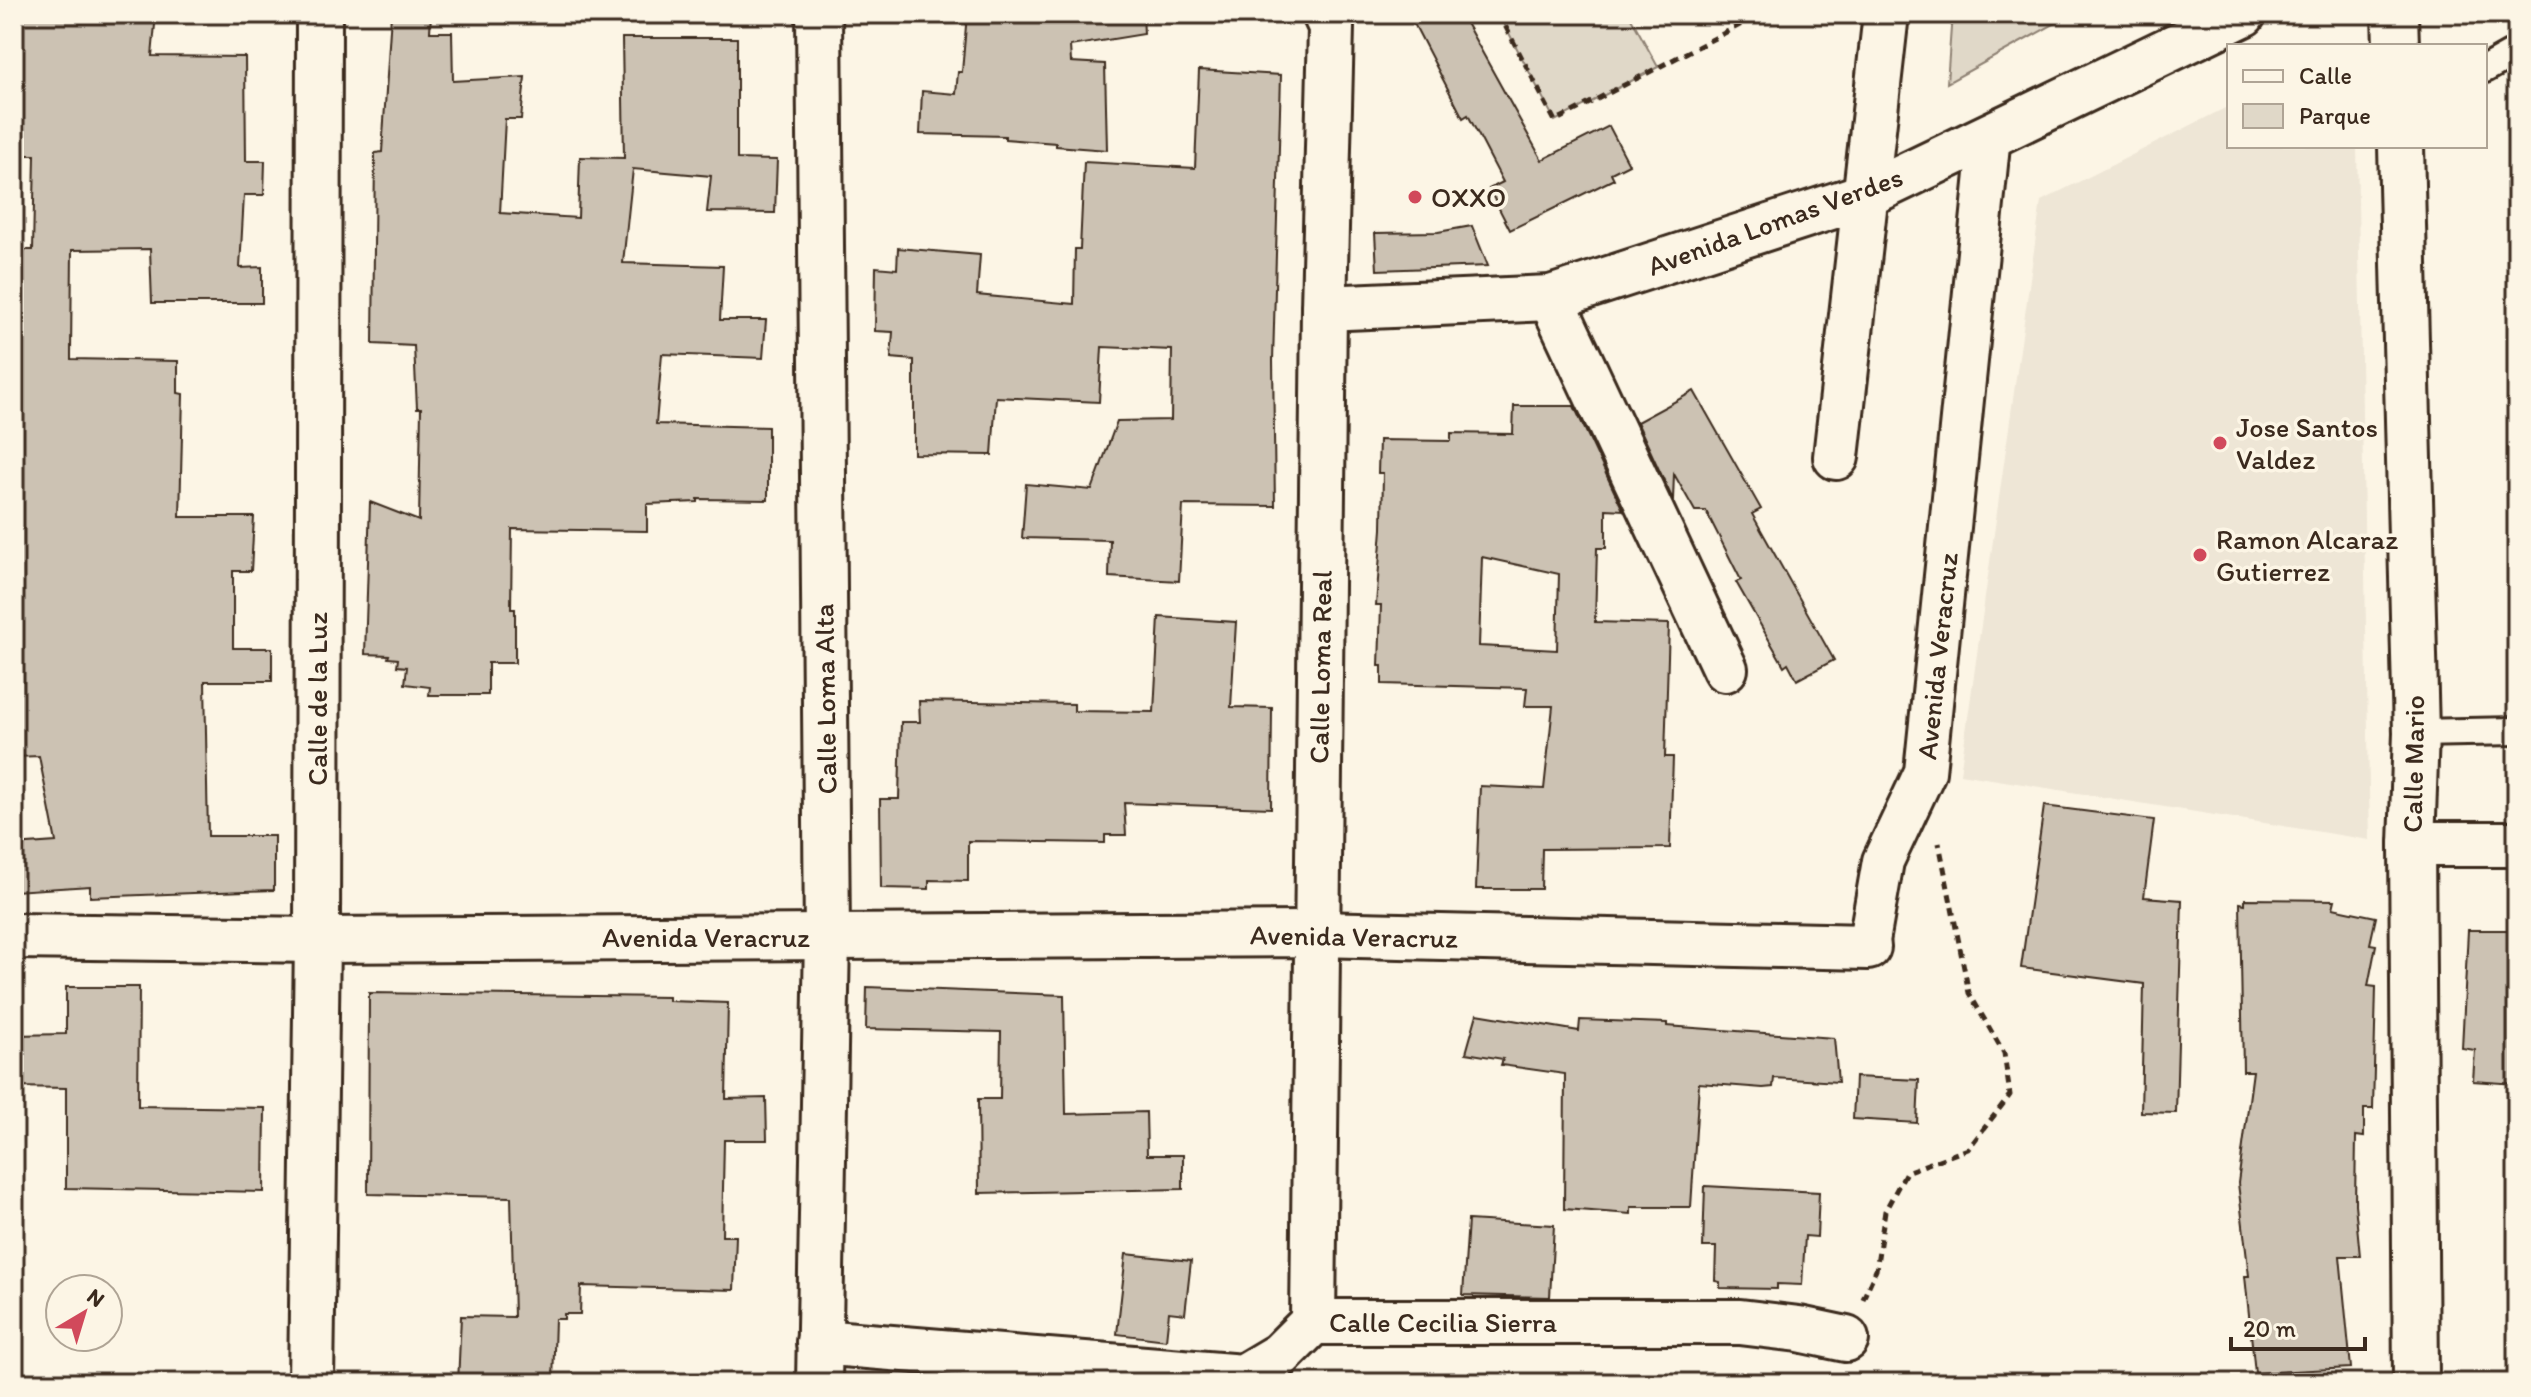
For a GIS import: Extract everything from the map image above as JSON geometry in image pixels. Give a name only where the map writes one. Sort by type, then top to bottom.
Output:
[{"type":"street","name":"Calle de la Luz","points":[[311,1383],[317,940],[319,14]]},
{"type":"street","name":"Calle Loma Alta","points":[[819,14],[827,936],[819,1362]]},
{"type":"street","name":"Calle Loma Real","points":[[1313,1322],[1324,308],[1331,27],[1325,14]]},
{"type":"street","points":[[1836,457],[1886,14]]},
{"type":"street","points":[[2395,14],[2396,44]]},
{"type":"street","name":"Avenida Lomas Verdes","points":[[1324,308],[1551,298],[1864,196],[2223,18]]},
{"type":"street","name":"Avenida Veracruz","points":[[14,936],[317,940],[1317,934],[1868,947],[1883,861],[1925,772],[1990,135]]},
{"type":"street","name":"Calle Mario","points":[[2401,148],[2416,733],[2412,844],[2416,1383]]},
{"type":"street","points":[[1551,298],[1725,669]]},
{"type":"street","points":[[2412,844],[2517,844]]},
{"type":"street","name":"Calle Cecilia Sierra","points":[[819,1362],[1243,1377],[1280,1355],[1313,1322],[1740,1322],[1799,1329],[1846,1339]]},
{"type":"lane","points":[[2487,68],[2517,51]]},
{"type":"lane","points":[[2416,733],[2517,731]]},
{"type":"path","points":[[1499,14],[1555,121],[1761,14]]},
{"type":"path","points":[[1846,1339],[1876,1270],[1885,1211],[1906,1172],[1968,1149],[2010,1095],[2004,1053],[1969,993],[1925,772]]},
{"type":"shaded area","points":[[2227,107],[2227,148],[2357,148],[2370,840],[1960,774],[2041,201]]},
{"type":"green space","points":[[1499,14],[1629,14],[1658,67],[1555,121]]},
{"type":"green space","points":[[1952,14],[2072,14],[1947,83]]},
{"type":"building","points":[[14,14],[156,14],[152,56],[245,57],[246,161],[265,161],[264,195],[244,195],[240,268],[262,267],[262,303],[152,303],[150,249],[72,250],[71,359],[178,361],[178,393],[183,394],[180,517],[254,517],[251,571],[233,571],[233,648],[272,648],[272,681],[205,681],[208,836],[274,836],[274,890],[90,897],[90,886],[14,891],[14,845],[56,842],[39,756],[16,757],[19,653],[14,654],[14,250],[33,250],[35,155],[21,155],[21,118],[14,118]]},
{"type":"building","points":[[391,14],[431,14],[430,32],[452,32],[453,81],[525,77],[521,119],[505,119],[500,213],[578,218],[580,157],[624,158],[622,38],[737,38],[737,159],[777,160],[775,213],[707,212],[711,176],[633,169],[623,263],[723,266],[720,320],[766,320],[763,358],[662,354],[656,424],[768,427],[768,500],[698,499],[698,502],[647,504],[647,531],[512,529],[511,609],[515,609],[515,663],[488,663],[488,695],[429,695],[430,687],[405,684],[407,667],[397,666],[398,659],[388,658],[389,655],[365,654],[370,502],[419,521],[421,408],[417,408],[414,346],[373,344],[375,153],[382,152]]},
{"type":"building","points":[[967,14],[1143,14],[1144,34],[1070,46],[1071,62],[1105,64],[1107,150],[1005,139],[1005,136],[920,134],[922,91],[956,94],[958,72],[962,72]]},
{"type":"building","points":[[1409,14],[1461,14],[1542,160],[1609,126],[1629,164],[1611,173],[1614,179],[1510,230],[1489,189],[1503,182],[1468,115],[1463,118]]},
{"type":"building","points":[[1199,70],[1281,75],[1273,361],[1275,506],[1183,505],[1179,581],[1109,577],[1110,540],[1022,538],[1026,484],[1092,490],[1117,421],[1171,420],[1172,350],[1102,347],[1099,402],[996,397],[992,455],[914,454],[914,360],[891,358],[893,332],[875,331],[876,267],[897,269],[898,248],[980,255],[977,295],[1074,304],[1075,249],[1080,249],[1084,162],[1195,168]]},
{"type":"building","points":[[1472,226],[1488,266],[1377,270],[1375,233],[1438,232]]},
{"type":"building","points":[[1694,391],[1761,509],[1752,514],[1834,660],[1797,680],[1788,663],[1784,666],[1736,582],[1741,580],[1706,511],[1695,511],[1674,474],[1673,500],[1637,422]]},
{"type":"building","points":[[1514,406],[1574,406],[1623,510],[1606,509],[1606,548],[1597,548],[1595,622],[1669,624],[1665,757],[1673,757],[1670,848],[1542,849],[1541,889],[1476,889],[1480,786],[1544,789],[1553,706],[1525,706],[1527,688],[1382,684],[1382,666],[1379,666],[1381,605],[1376,605],[1382,529],[1383,473],[1378,473],[1379,440],[1451,441],[1451,433],[1513,434]],"holes":[[[1482,557],[1559,574],[1557,650],[1479,646]]]},
{"type":"building","points":[[1159,617],[1236,622],[1231,707],[1272,708],[1271,808],[1124,803],[1126,835],[1105,835],[1105,843],[968,841],[968,881],[929,880],[929,889],[881,888],[880,799],[899,799],[901,722],[920,722],[919,701],[1074,704],[1074,711],[1154,712]]},
{"type":"building","points":[[2044,806],[2154,820],[2144,897],[2182,900],[2176,1113],[2141,1112],[2144,984],[2021,968]]},
{"type":"building","points":[[2245,899],[2335,900],[2333,908],[2376,917],[2370,944],[2376,945],[2368,986],[2376,987],[2373,1109],[2364,1109],[2364,1137],[2356,1136],[2355,1204],[2360,1256],[2340,1256],[2351,1368],[2255,1373],[2245,1276],[2249,1276],[2238,1183],[2253,1071],[2243,1071],[2240,903],[2245,904]]},
{"type":"building","points":[[2468,930],[2517,930],[2517,1084],[2473,1081],[2475,1050],[2462,1048]]},
{"type":"building","points":[[66,987],[139,987],[138,1106],[265,1108],[264,1192],[66,1188],[66,1088],[14,1087],[14,1035],[66,1034]]},
{"type":"building","points":[[867,987],[1064,995],[1066,1114],[1146,1112],[1147,1155],[1183,1155],[1183,1189],[979,1193],[978,1099],[1000,1099],[1001,1032],[866,1029]]},
{"type":"building","points":[[369,993],[669,997],[669,1001],[728,1003],[726,1099],[766,1098],[767,1140],[724,1140],[722,1236],[736,1236],[734,1290],[581,1286],[580,1314],[564,1314],[564,1319],[555,1319],[553,1383],[458,1383],[461,1316],[514,1317],[511,1197],[368,1194]]},
{"type":"building","points":[[1477,1014],[1579,1031],[1580,1020],[1667,1023],[1667,1026],[1834,1038],[1838,1082],[1774,1078],[1773,1087],[1763,1088],[1699,1083],[1691,1207],[1631,1207],[1631,1214],[1564,1209],[1565,1074],[1501,1065],[1503,1059],[1466,1053]]},
{"type":"building","points":[[1855,1077],[1919,1080],[1917,1123],[1853,1119]]},
{"type":"building","points":[[1705,1186],[1819,1192],[1817,1237],[1805,1236],[1802,1285],[1777,1284],[1777,1289],[1720,1288],[1720,1282],[1715,1281],[1716,1247],[1703,1247]]},
{"type":"building","points":[[1468,1220],[1554,1225],[1550,1297],[1463,1295]]},
{"type":"building","points":[[1126,1254],[1191,1261],[1185,1314],[1169,1312],[1166,1340],[1117,1334]]},
{"type":"place","name":"OXXO","points":[[1415,197]]},
{"type":"place","name":"Jose Santos Valdez","points":[[2220,443]]},
{"type":"place","name":"Ramon Alcaraz Gutierrez","points":[[2200,555]]}]
